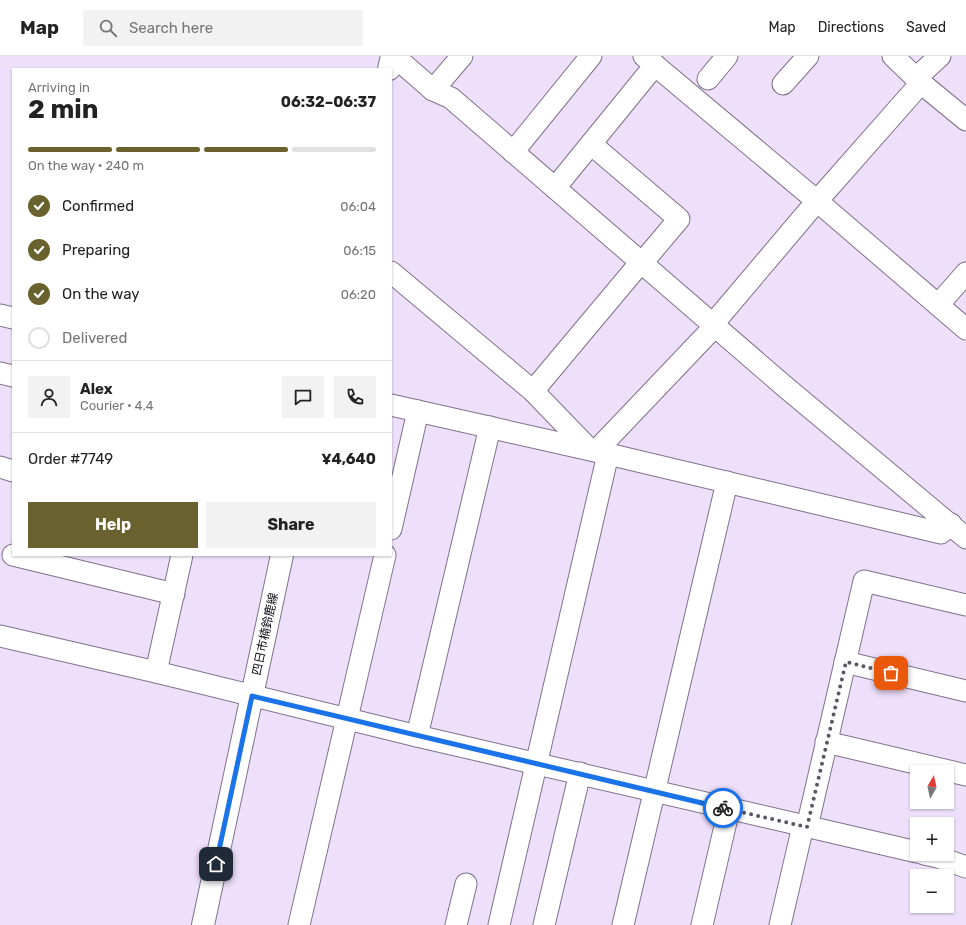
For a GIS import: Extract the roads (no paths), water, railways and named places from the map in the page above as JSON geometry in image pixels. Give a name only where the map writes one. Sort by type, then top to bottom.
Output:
[{"type":"main road","points":[[390,68],[393,56]]},
{"type":"main road","name":"四日市楠鈴鹿線","points":[[203,925],[282,556]]},
{"type":"street","points":[[393,56],[433,90],[451,98],[783,385],[959,531]]},
{"type":"street","points":[[433,90],[462,56]]},
{"type":"street","points":[[513,152],[591,56]]},
{"type":"street","points":[[708,79],[728,56]]},
{"type":"street","points":[[783,84],[808,56]]},
{"type":"street","points":[[893,56],[966,120]]},
{"type":"street","points":[[499,925],[537,763],[598,451],[714,325],[940,56]]},
{"type":"street","points":[[555,188],[591,144],[650,60],[966,329]]},
{"type":"street","points":[[533,391],[679,219],[591,144]]},
{"type":"street","points":[[392,273],[533,391],[598,451]]},
{"type":"street","points":[[938,305],[966,273]]},
{"type":"street","points":[[0,315],[12,318]]},
{"type":"street","points":[[0,373],[12,376]]},
{"type":"street","points":[[392,405],[598,451],[941,533],[959,531]]},
{"type":"street","points":[[392,525],[418,411]]},
{"type":"street","points":[[417,736],[490,427]]},
{"type":"street","points":[[0,468],[12,471]]},
{"type":"street","points":[[623,925],[727,482]]},
{"type":"street","points":[[0,552],[12,555]]},
{"type":"street","points":[[17,556],[174,594]]},
{"type":"street","points":[[156,672],[182,556]]},
{"type":"street","points":[[299,925],[385,556]]},
{"type":"street","points":[[780,925],[846,662],[864,581],[966,605]]},
{"type":"street","points":[[0,636],[156,672],[417,736],[580,773],[654,792],[910,850]]},
{"type":"street","points":[[846,662],[966,691]]},
{"type":"street","points":[[826,742],[966,775]]},
{"type":"street","points":[[544,925],[580,773]]},
{"type":"street","points":[[702,925],[729,809]]},
{"type":"street","points":[[949,861],[966,867]]},
{"type":"street","points":[[456,925],[466,884]]}]
